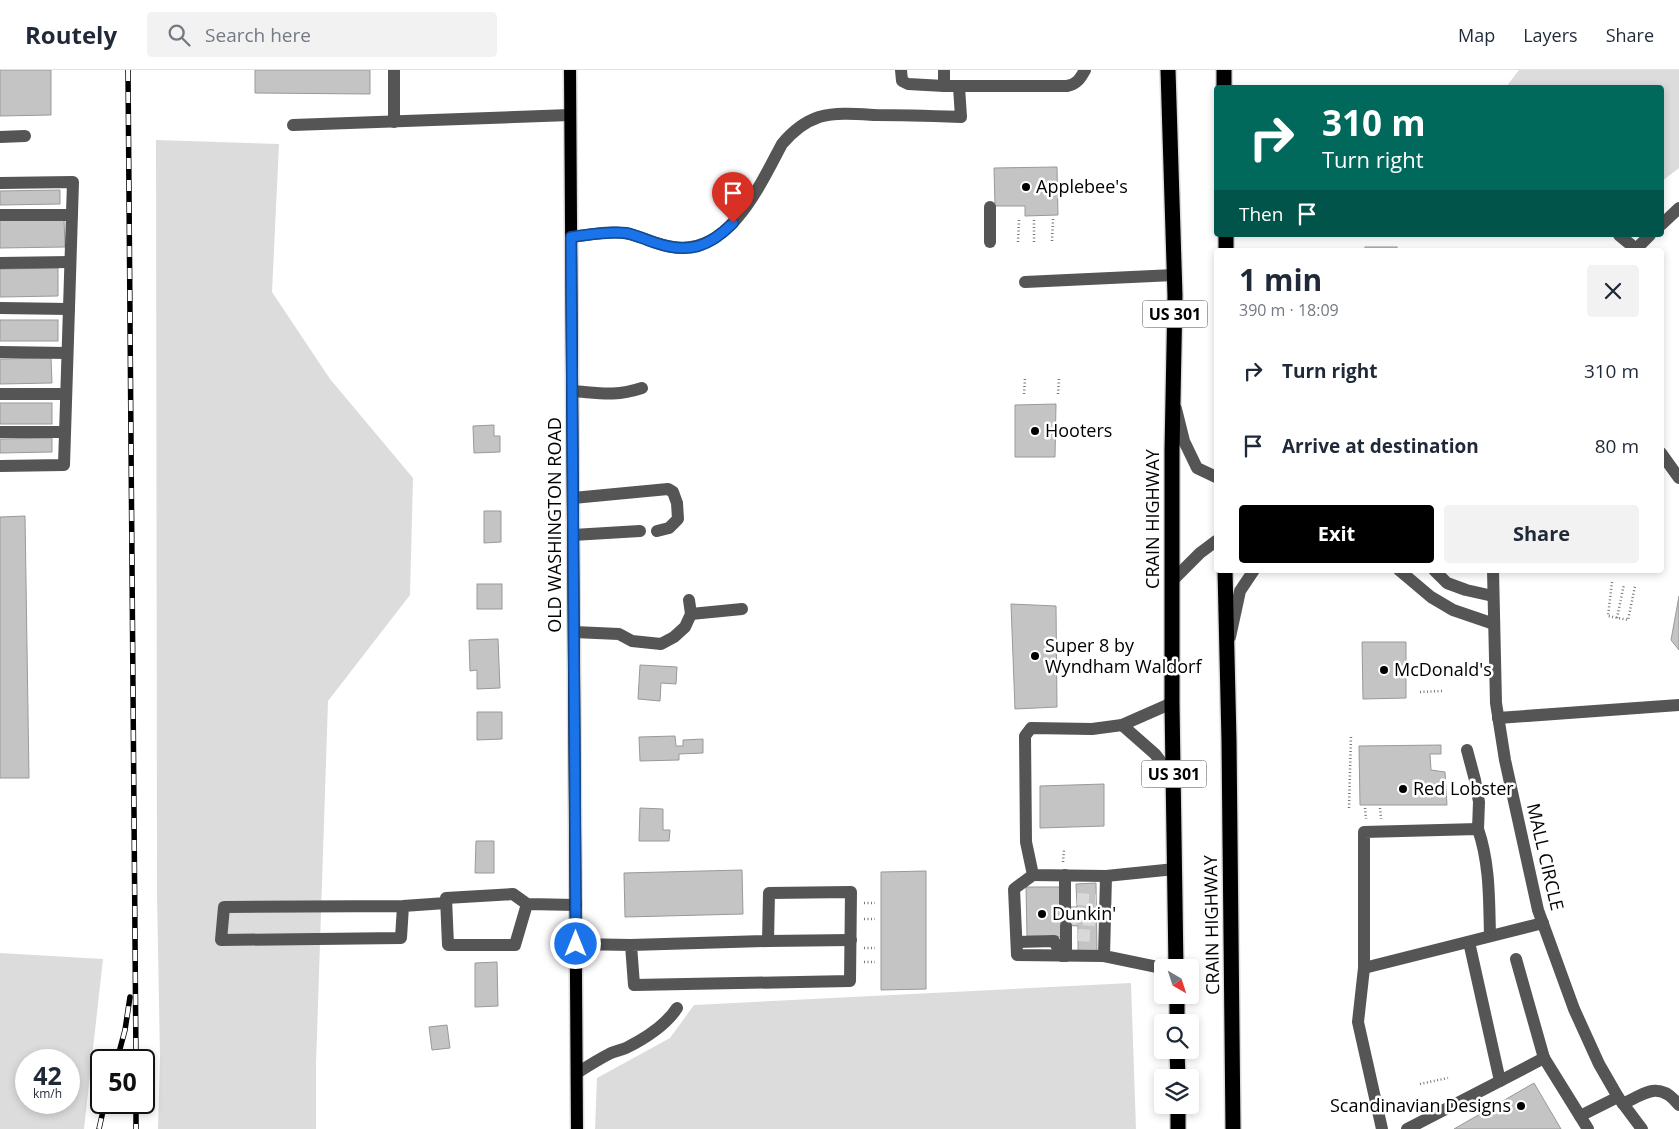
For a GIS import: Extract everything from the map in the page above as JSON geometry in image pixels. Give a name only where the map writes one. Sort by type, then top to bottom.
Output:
[{"type":"highway","name":"CRAIN HIGHWAY","points":[[1168,70],[1174,275],[1172,703],[1176,959]]},
{"type":"highway","points":[[1224,70],[1224,85]]},
{"type":"highway","name":"CRAIN HIGHWAY","points":[[1225,573],[1233,1129]]},
{"type":"highway","points":[[1178,1114],[1178,1129]]},
{"type":"main road","name":"OLD WASHINGTON ROAD","points":[[570,70],[577,1129]]},
{"type":"street","points":[[394,70],[394,122]]},
{"type":"street","points":[[901,70],[902,81],[908,84],[959,87],[1074,85],[1085,70]]},
{"type":"street","points":[[944,70],[944,86]]},
{"type":"street","points":[[571,237],[616,233],[628,234],[666,246],[697,247],[725,231],[744,209],[782,144],[798,128],[812,120],[827,115],[961,117],[959,87]]},
{"type":"street","points":[[293,125],[570,116]]},
{"type":"street","points":[[0,136],[25,136]]},
{"type":"street","points":[[0,183],[73,182],[64,465],[0,466]]},
{"type":"street","points":[[990,206],[990,242]]},
{"type":"street","points":[[1664,222],[1679,208]]},
{"type":"street","points":[[0,215],[72,215]]},
{"type":"street","points":[[1621,237],[1633,248]]},
{"type":"street","points":[[1637,248],[1648,237]]},
{"type":"street","points":[[0,263],[70,262]]},
{"type":"street","points":[[1025,282],[1174,275]]},
{"type":"street","points":[[0,308],[69,309]]},
{"type":"street","points":[[0,352],[67,353]]},
{"type":"street","points":[[572,391],[601,395],[627,393],[642,388]]},
{"type":"street","points":[[0,394],[66,394]]},
{"type":"street","points":[[1173,395],[1184,441],[1198,468],[1214,476]]},
{"type":"street","points":[[0,432],[65,432]]},
{"type":"street","points":[[1664,457],[1679,478]]},
{"type":"street","points":[[573,498],[668,489],[673,492],[677,503],[678,519],[669,528],[657,531]]},
{"type":"street","points":[[573,536],[640,531]]},
{"type":"street","points":[[1172,581],[1214,543]]},
{"type":"street","points":[[1227,649],[1240,591],[1252,573]]},
{"type":"street","points":[[1403,573],[1431,597],[1453,610],[1494,624]]},
{"type":"street","points":[[1437,573],[1447,584],[1493,596]]},
{"type":"street","name":"MALL CIRCLE","points":[[1493,573],[1498,718],[1538,910],[1577,1015],[1599,1064],[1620,1100],[1642,1129]]},
{"type":"street","points":[[574,632],[619,634],[632,641],[661,644],[674,637],[685,627],[691,614],[689,600]]},
{"type":"street","points":[[691,614],[742,609]]},
{"type":"street","points":[[1033,875],[1026,842],[1025,736],[1027,731],[1031,728],[1092,729],[1122,726],[1172,703]]},
{"type":"street","points":[[1498,718],[1679,705]]},
{"type":"street","points":[[1122,726],[1155,754],[1174,779]]},
{"type":"street","points":[[1467,750],[1479,802],[1478,829],[1484,847],[1487,867],[1490,936]]},
{"type":"street","points":[[1382,1129],[1358,1022],[1364,968],[1364,832],[1478,829]]},
{"type":"street","points":[[1154,966],[1104,956],[1017,955],[1014,889],[1033,875],[1064,871],[1106,876],[1175,869]]},
{"type":"street","points":[[1064,871],[1069,902]]},
{"type":"street","points":[[1104,956],[1100,936],[1101,900],[1106,876]]},
{"type":"street","points":[[631,945],[634,985],[850,981],[851,892],[769,893],[768,941]]},
{"type":"street","points":[[527,904],[515,945],[448,945],[446,898],[513,894],[527,904],[576,905]]},
{"type":"street","points":[[402,906],[401,938],[221,940],[224,907],[402,906],[446,903]]},
{"type":"street","points":[[1364,968],[1543,923]]},
{"type":"street","points":[[1064,956],[1066,926]]},
{"type":"street","points":[[576,944],[631,945],[851,940]]},
{"type":"street","points":[[1469,942],[1500,1080]]},
{"type":"street","points":[[1516,959],[1544,1058],[1588,1129]]},
{"type":"street","points":[[577,1072],[640,1040],[673,1015],[678,1008]]},
{"type":"street","points":[[1407,1129],[1544,1058]]},
{"type":"street","points":[[1580,1116],[1620,1100],[1656,1090],[1663,1091],[1672,1096],[1679,1105]]},
{"type":"path","points":[[1018,242],[1019,219]]},
{"type":"path","points":[[1034,219],[1034,242]]},
{"type":"path","points":[[1052,241],[1053,219]]},
{"type":"path","points":[[1024,394],[1025,378]]},
{"type":"path","points":[[1058,394],[1059,378]]},
{"type":"path","points":[[1612,582],[1608,616],[1628,620],[1635,586]]},
{"type":"path","points":[[1617,618],[1624,584]]},
{"type":"path","points":[[1419,673],[1441,671]]},
{"type":"path","points":[[1420,692],[1442,691]]},
{"type":"path","points":[[1349,808],[1351,735]]},
{"type":"path","points":[[1064,850],[1064,871]]},
{"type":"path","points":[[1420,1084],[1448,1078]]},
{"type":"shaded area","points":[[1519,70],[1679,70],[1679,168],[1664,180],[1664,85],[1508,85]]},
{"type":"shaded area","points":[[156,140],[279,144],[272,292],[330,379],[413,478],[410,595],[328,701],[316,1065],[316,1129],[158,1129],[160,1057],[157,893]]},
{"type":"shaded area","points":[[0,953],[103,959],[93,1049],[90,1049],[90,1075],[84,1129],[0,1129]]},
{"type":"shaded area","points":[[1131,983],[1136,1129],[595,1129],[597,1078],[670,1038],[694,1005]]},
{"type":"building","points":[[0,70],[51,70],[51,115],[0,116]]},
{"type":"building","points":[[255,70],[370,70],[370,94],[255,93]]},
{"type":"building","name":"Applebee's","points":[[1057,167],[1058,215],[1025,216],[1025,206],[995,206],[994,168]]},
{"type":"building","points":[[60,190],[60,204],[0,205],[0,191]]},
{"type":"building","points":[[64,219],[65,247],[0,248],[0,220]]},
{"type":"building","points":[[1365,247],[1397,247],[1397,248]]},
{"type":"building","points":[[58,268],[58,296],[0,297],[0,269]]},
{"type":"building","points":[[0,320],[58,320],[58,341],[0,341]]},
{"type":"building","points":[[51,358],[52,383],[0,384],[0,359]]},
{"type":"building","points":[[0,403],[52,403],[52,424],[0,424]]},
{"type":"building","name":"Hooters","points":[[1056,404],[1055,457],[1015,457],[1015,405]]},
{"type":"building","points":[[494,425],[494,436],[500,436],[500,452],[474,453],[473,426]]},
{"type":"building","points":[[52,438],[52,452],[0,453],[0,439]]},
{"type":"building","points":[[484,511],[501,511],[501,542],[484,543]]},
{"type":"building","points":[[25,516],[29,778],[0,778],[0,517]]},
{"type":"building","points":[[477,584],[502,584],[502,609],[477,609]]},
{"type":"building","points":[[1679,596],[1679,650],[1671,640]]},
{"type":"building","name":"Super 8 by Wyndham Waldorf","points":[[1011,604],[1056,606],[1057,707],[1015,709]]},
{"type":"building","points":[[498,639],[500,688],[477,689],[477,670],[470,671],[469,640]]},
{"type":"building","name":"McDonald's","points":[[1362,642],[1406,642],[1406,698],[1363,699]]},
{"type":"building","points":[[640,665],[677,667],[676,684],[661,683],[660,701],[638,699]]},
{"type":"building","points":[[477,712],[502,712],[502,739],[477,740]]},
{"type":"building","points":[[675,736],[676,746],[683,746],[683,740],[703,739],[703,753],[679,754],[679,760],[640,761],[639,737]]},
{"type":"building","name":"Red Lobster","points":[[1441,745],[1441,754],[1430,754],[1431,770],[1445,772],[1447,805],[1360,805],[1359,746]]},
{"type":"building","points":[[1104,784],[1104,826],[1040,828],[1040,786]]},
{"type":"building","points":[[640,808],[663,809],[663,830],[670,830],[669,841],[639,841]]},
{"type":"building","points":[[476,841],[494,841],[494,873],[475,873]]},
{"type":"building","points":[[742,870],[743,914],[625,917],[624,873]]},
{"type":"building","points":[[926,871],[926,989],[881,990],[881,872]]},
{"type":"building","points":[[1096,883],[1097,954],[1078,954],[1078,926],[1061,925],[1061,907],[1077,907],[1076,884]]},
{"type":"building","points":[[1026,887],[1061,887],[1061,937],[1027,936]]},
{"type":"building","points":[[497,962],[498,1006],[475,1007],[475,963]]},
{"type":"building","points":[[447,1025],[450,1048],[432,1050],[429,1027]]},
{"type":"building","name":"Scandinavian Designs","points":[[1534,1083],[1561,1129],[1454,1129]]},
{"type":"tunnel","points":[[1077,899],[1096,900]]},
{"type":"tunnel","points":[[1065,918],[1096,920]]},
{"type":"tunnel","points":[[1078,935],[1096,936]]},
{"type":"railway","points":[[128,70],[136,1049]]},
{"type":"railway","points":[[120,1049],[130,997]]},
{"type":"railway","points":[[99,1129],[102,1114]]},
{"type":"railway","points":[[136,1114],[136,1129]]},
{"type":"place","name":"Applebee's","points":[[1026,187]]},
{"type":"place","name":"Hooters","points":[[1035,431]]},
{"type":"place","name":"Super 8 by Wyndham Waldorf","points":[[1035,656]]},
{"type":"place","name":"McDonald's","points":[[1384,670]]},
{"type":"place","name":"Red Lobster","points":[[1403,789]]},
{"type":"place","name":"Dunkin'","points":[[1042,914]]},
{"type":"place","name":"Scandinavian Designs","points":[[1521,1106]]},
{"type":"route","points":[[576,944],[571,237],[616,233],[628,234],[672,247],[687,248],[707,243],[733,223]]}]
